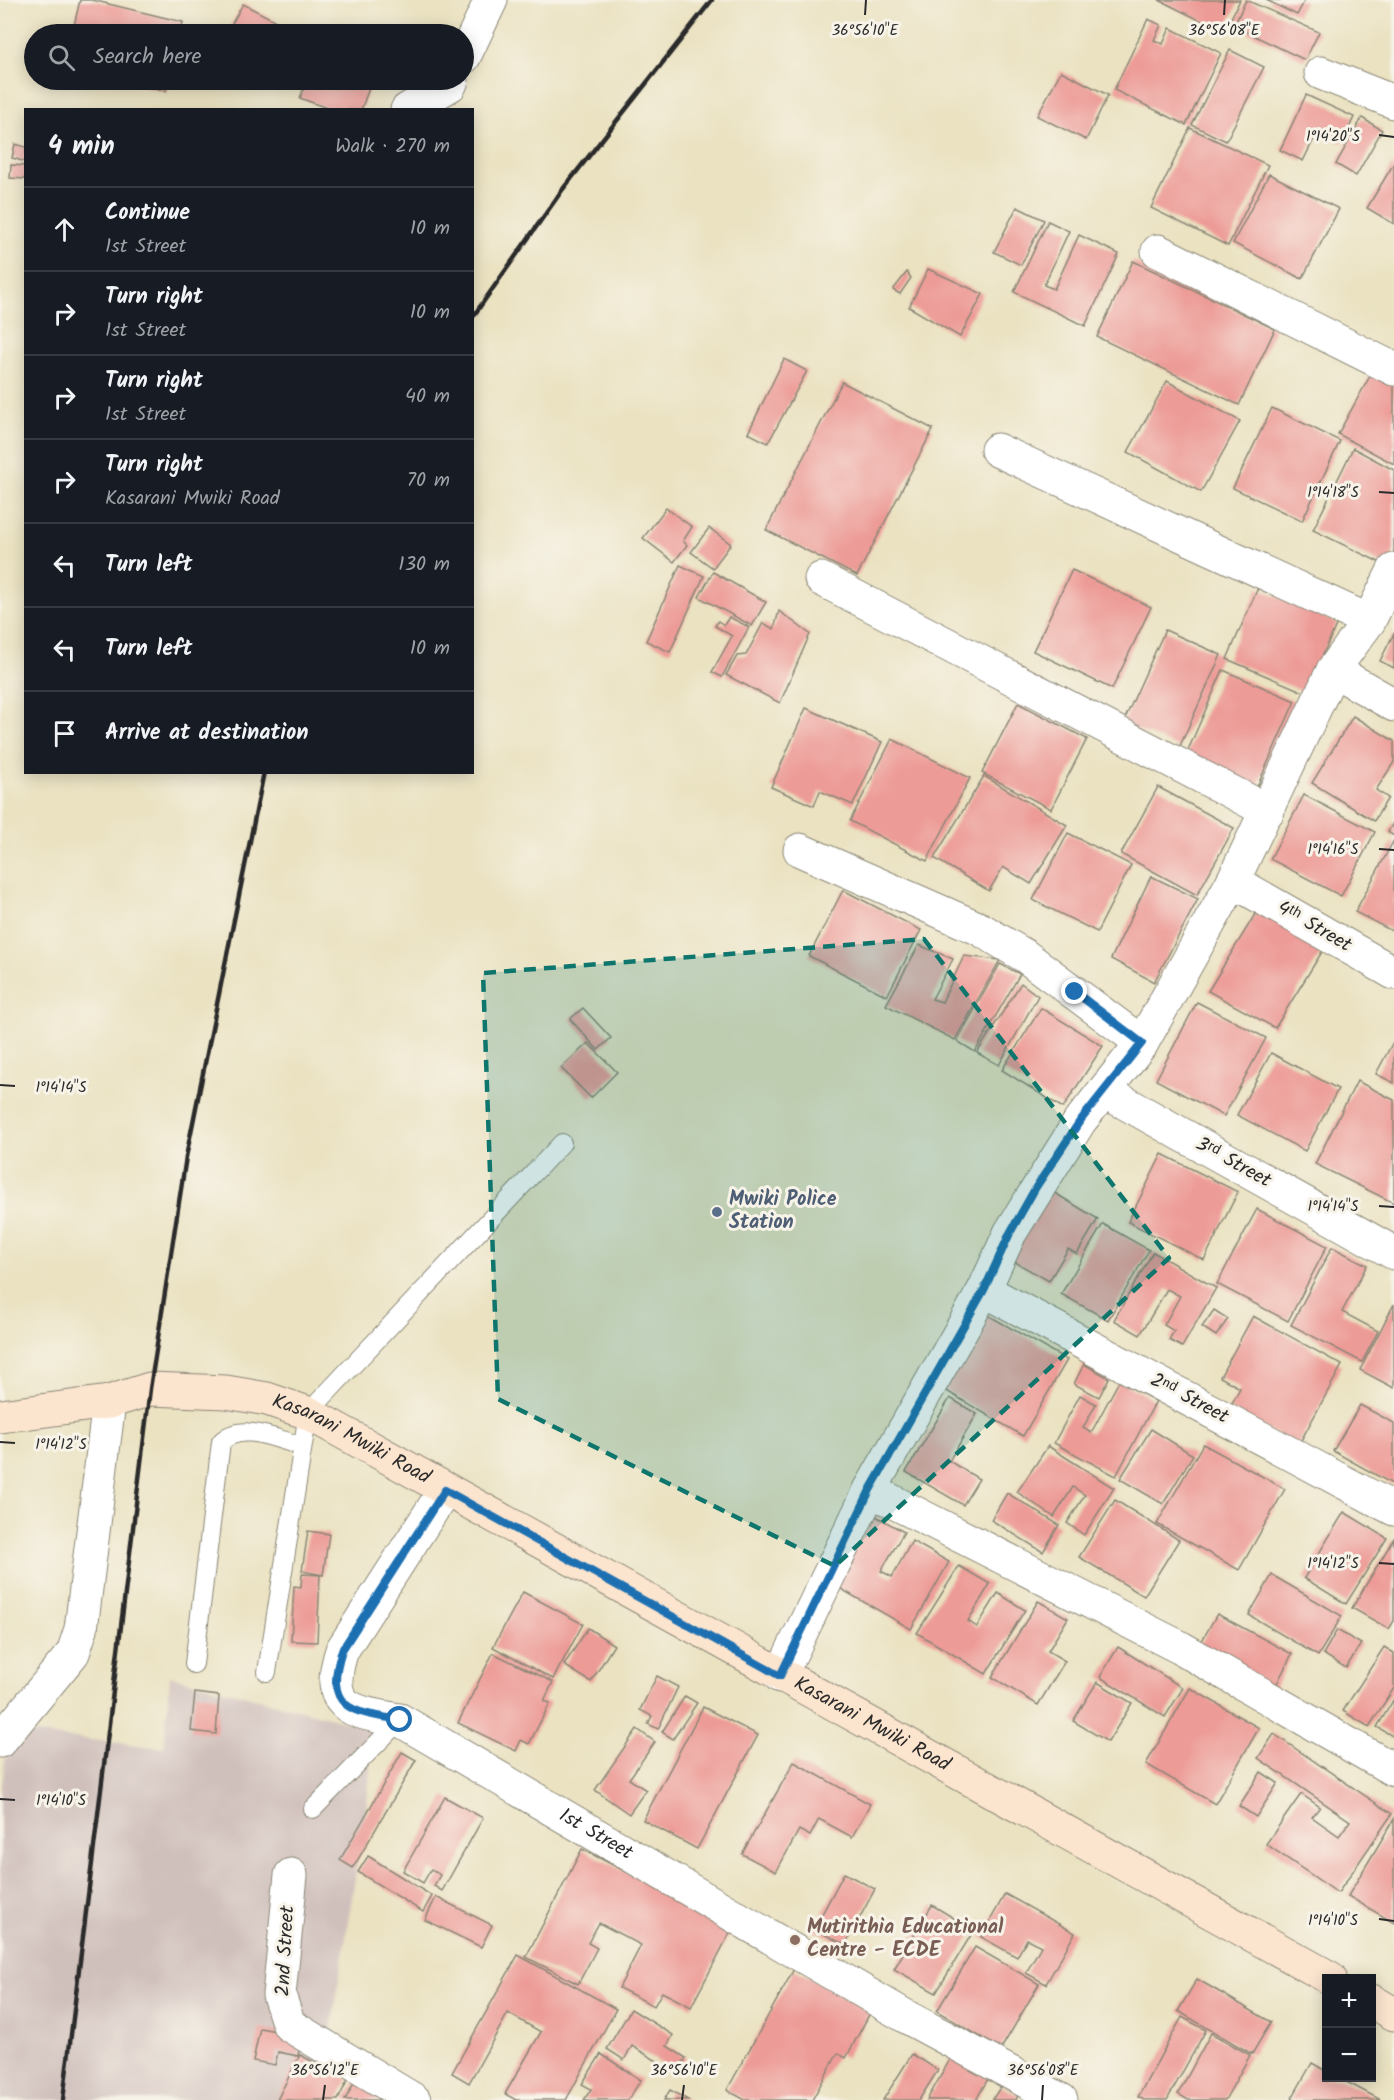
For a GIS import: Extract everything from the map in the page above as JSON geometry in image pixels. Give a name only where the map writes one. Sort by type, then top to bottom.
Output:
[{"type":"main road","name":"Kasarani Mwiki Road","points":[[2,1413],[109,1402],[150,1389],[192,1390],[267,1399],[308,1413],[1323,1974]]},
{"type":"main road","points":[[1376,2004],[1394,2014]]},
{"type":"street","points":[[474,36],[491,0]]},
{"type":"street","points":[[1322,73],[1394,102]]},
{"type":"street","points":[[410,108],[441,90]]},
{"type":"street","points":[[1158,251],[1394,369]]},
{"type":"street","points":[[997,450],[1369,621]]},
{"type":"street","points":[[780,1676],[870,1490],[984,1290],[1010,1233],[1036,1187],[1080,1121],[1142,1043],[1233,881],[1268,812],[1333,670],[1369,621],[1394,570]]},
{"type":"street","points":[[821,579],[1268,812]]},
{"type":"street","points":[[1333,670],[1394,705]]},
{"type":"street","points":[[800,850],[980,929],[1025,956],[1142,1043]]},
{"type":"street","name":"4ᵗʰ Street","points":[[1233,881],[1394,973]]},
{"type":"street","name":"3ʳᵈ Street","points":[[1104,1091],[1394,1252]]},
{"type":"street","name":"2ⁿᵈ Street","points":[[984,1290],[1394,1509]]},
{"type":"street","points":[[0,1741],[73,1653],[79,1637],[109,1402]]},
{"type":"street","name":"1st Street","points":[[445,1490],[342,1650],[335,1673],[338,1696],[357,1713],[400,1720],[905,2016],[1060,2100]]},
{"type":"street","points":[[870,1490],[1181,1648],[1394,1770]]},
{"type":"street","name":"2nd Street","points":[[291,1875],[279,1995],[289,2025],[414,2100]]},
{"type":"lane","points":[[267,1672],[308,1413],[562,1143]]},
{"type":"lane","points":[[194,1664],[221,1442],[229,1434],[246,1431],[302,1446]]},
{"type":"lane","points":[[313,1809],[400,1720]]},
{"type":"highlighted area","points":[[924,939],[1169,1258],[835,1566],[498,1399],[483,973]]},
{"type":"shaded area","points":[[170,1676],[374,1729],[367,1802],[320,2100],[0,2100],[0,1801],[9,1731],[164,1748]]},
{"type":"building","points":[[80,0],[92,0],[183,22],[182,24],[74,24]]},
{"type":"building","points":[[1159,0],[1240,0],[1224,32]]},
{"type":"building","points":[[1246,0],[1319,32],[1305,60],[1234,26]]},
{"type":"building","points":[[1266,0],[1305,0],[1297,15]]},
{"type":"building","points":[[243,4],[276,21],[274,24],[232,24]]},
{"type":"building","points":[[1148,19],[1161,25],[1154,40],[1163,44],[1170,28],[1221,53],[1186,125],[1114,90]]},
{"type":"building","points":[[1230,50],[1264,67],[1226,141],[1192,125]]},
{"type":"building","points":[[1061,71],[1108,95],[1086,140],[1037,116]]},
{"type":"building","points":[[303,90],[368,90],[362,108],[327,108],[300,98]]},
{"type":"building","points":[[1306,95],[1354,117],[1342,143],[1318,131],[1303,161],[1280,150]]},
{"type":"building","points":[[1362,118],[1382,130],[1356,176],[1336,164]]},
{"type":"building","points":[[1190,128],[1268,165],[1228,246],[1151,208]]},
{"type":"building","points":[[15,144],[24,146],[24,161],[12,158]]},
{"type":"building","points":[[1394,163],[1394,224],[1367,208]]},
{"type":"building","points":[[11,165],[24,166],[24,179],[10,178]]},
{"type":"building","points":[[1269,174],[1339,209],[1302,279],[1233,243]]},
{"type":"building","points":[[1017,207],[1044,220],[1021,265],[994,252]]},
{"type":"building","points":[[1048,221],[1069,231],[1044,285],[1054,289],[1079,235],[1119,254],[1085,326],[1014,292]]},
{"type":"building","points":[[1133,261],[1275,329],[1239,405],[1097,337]]},
{"type":"building","points":[[928,269],[983,294],[960,337],[909,307]]},
{"type":"building","points":[[907,272],[911,278],[900,294],[893,290]]},
{"type":"building","points":[[784,359],[807,371],[768,443],[748,433]]},
{"type":"building","points":[[1375,367],[1394,377],[1394,464],[1338,434]]},
{"type":"building","points":[[1167,381],[1240,421],[1201,492],[1128,452]]},
{"type":"building","points":[[842,382],[933,429],[857,576],[766,530]]},
{"type":"building","points":[[1272,408],[1340,441],[1302,521],[1233,488]]},
{"type":"building","points":[[1353,448],[1394,470],[1394,551],[1387,566],[1313,530]]},
{"type":"building","points":[[666,508],[692,527],[683,541],[687,545],[674,562],[643,538]]},
{"type":"building","points":[[709,528],[731,544],[713,568],[691,552]]},
{"type":"building","points":[[680,565],[704,576],[670,652],[646,641]]},
{"type":"building","points":[[1072,570],[1151,607],[1112,689],[1033,651]]},
{"type":"building","points":[[713,572],[766,602],[752,626],[699,597]]},
{"type":"building","points":[[1258,588],[1337,623],[1306,693],[1227,659]]},
{"type":"building","points":[[779,611],[810,634],[780,703],[726,675],[737,656],[746,655],[763,623],[774,629]]},
{"type":"building","points":[[729,617],[749,627],[722,677],[712,672],[732,636],[715,626],[718,621],[724,625]]},
{"type":"building","points":[[1165,630],[1221,655],[1179,748],[1123,723]]},
{"type":"building","points":[[1394,633],[1394,668],[1380,661]]},
{"type":"building","points":[[1223,670],[1295,701],[1257,787],[1185,757]]},
{"type":"building","points":[[1018,703],[1087,739],[1051,809],[982,773]]},
{"type":"building","points":[[806,708],[882,742],[853,805],[820,791],[814,806],[771,787]]},
{"type":"building","points":[[1353,716],[1394,741],[1394,762],[1376,790],[1388,798],[1374,821],[1312,783]]},
{"type":"building","points":[[892,739],[970,778],[927,861],[850,821]]},
{"type":"building","points":[[984,776],[1067,825],[1031,884],[1003,867],[989,891],[934,858]]},
{"type":"building","points":[[1158,787],[1234,828],[1197,895],[1121,854]]},
{"type":"building","points":[[1304,795],[1375,832],[1341,896],[1270,859]]},
{"type":"building","points":[[1394,821],[1394,836],[1388,832]]},
{"type":"building","points":[[1068,833],[1131,865],[1097,932],[1033,900]]},
{"type":"building","points":[[1394,840],[1394,932],[1355,912]]},
{"type":"building","points":[[1151,876],[1198,899],[1154,982],[1111,959]]},
{"type":"building","points":[[843,890],[921,930],[887,996],[809,956]]},
{"type":"building","points":[[1259,908],[1325,947],[1275,1028],[1208,991]]},
{"type":"building","points":[[919,945],[953,959],[932,999],[942,1002],[964,956],[1000,960],[955,1040],[886,1005]]},
{"type":"building","points":[[1000,964],[1020,974],[975,1052],[957,1041]]},
{"type":"building","points":[[1021,983],[1038,996],[999,1065],[977,1053]]},
{"type":"building","points":[[1197,1002],[1266,1038],[1224,1116],[1156,1080]]},
{"type":"building","points":[[583,1008],[611,1038],[598,1050],[570,1019]]},
{"type":"building","points":[[1041,1008],[1103,1046],[1063,1108],[1002,1070]]},
{"type":"building","points":[[1394,1040],[1394,1083],[1376,1074]]},
{"type":"building","points":[[588,1043],[617,1072],[591,1098],[561,1068]]},
{"type":"building","points":[[1271,1053],[1338,1089],[1305,1151],[1237,1115]]},
{"type":"building","points":[[1357,1081],[1394,1100],[1394,1203],[1315,1164]]},
{"type":"building","points":[[1162,1154],[1238,1192],[1204,1260],[1128,1222]]},
{"type":"building","points":[[1048,1189],[1098,1219],[1077,1254],[1068,1249],[1049,1281],[1008,1258]]},
{"type":"building","points":[[1257,1209],[1327,1246],[1288,1321],[1217,1284]]},
{"type":"building","points":[[1103,1224],[1149,1250],[1108,1320],[1061,1294]]},
{"type":"building","points":[[1332,1247],[1367,1265],[1342,1312],[1378,1331],[1362,1362],[1291,1325]]},
{"type":"building","points":[[1153,1252],[1216,1288],[1182,1347],[1169,1340],[1174,1331],[1164,1325],[1180,1296],[1167,1289],[1140,1335],[1114,1320]]},
{"type":"building","points":[[1394,1304],[1394,1388],[1360,1370]]},
{"type":"building","points":[[1214,1310],[1228,1319],[1216,1336],[1202,1327]]},
{"type":"building","points":[[986,1314],[1067,1360],[1023,1436],[943,1389]]},
{"type":"building","points":[[1253,1316],[1342,1365],[1298,1446],[1229,1409],[1240,1388],[1220,1377]]},
{"type":"building","points":[[1084,1364],[1109,1378],[1099,1397],[1074,1384]]},
{"type":"building","points":[[1119,1381],[1156,1401],[1116,1476],[1054,1443],[1080,1395],[1096,1404],[1083,1428],[1091,1433]]},
{"type":"building","points":[[950,1398],[977,1414],[949,1461],[979,1479],[963,1505],[906,1472]]},
{"type":"building","points":[[1360,1405],[1394,1423],[1394,1485],[1333,1451]]},
{"type":"building","points":[[1151,1429],[1193,1455],[1163,1504],[1120,1479]]},
{"type":"building","points":[[1203,1444],[1285,1489],[1239,1570],[1157,1524]]},
{"type":"building","points":[[1048,1446],[1114,1488],[1084,1535],[1067,1523],[1085,1495],[1073,1487],[1054,1517],[1017,1492]]},
{"type":"building","points":[[1007,1493],[1059,1525],[1043,1552],[991,1520]]},
{"type":"building","points":[[1115,1500],[1179,1540],[1144,1596],[1079,1557]]},
{"type":"building","points":[[1344,1512],[1387,1538],[1346,1604],[1304,1578]]},
{"type":"building","points":[[874,1515],[904,1532],[881,1571],[892,1577],[912,1541],[949,1562],[911,1629],[834,1585]]},
{"type":"building","points":[[308,1531],[329,1534],[323,1575],[302,1571]]},
{"type":"building","points":[[1394,1538],[1394,1621],[1389,1629],[1352,1608]]},
{"type":"building","points":[[959,1566],[990,1584],[968,1621],[977,1627],[998,1593],[1025,1610],[986,1674],[917,1633]]},
{"type":"building","points":[[302,1574],[320,1575],[317,1642],[291,1641],[294,1586],[301,1587]]},
{"type":"building","points":[[1272,1575],[1342,1616],[1318,1656],[1249,1615]]},
{"type":"building","points":[[523,1592],[583,1624],[553,1679],[493,1647]]},
{"type":"building","points":[[1038,1601],[1068,1618],[1048,1651],[1065,1661],[1038,1705],[992,1677]]},
{"type":"building","points":[[1217,1614],[1292,1654],[1274,1689],[1198,1648]]},
{"type":"building","points":[[588,1628],[614,1645],[591,1682],[564,1665]]},
{"type":"building","points":[[1337,1630],[1361,1644],[1346,1668],[1323,1654]]},
{"type":"building","points":[[1118,1647],[1183,1688],[1165,1717],[1100,1677]]},
{"type":"building","points":[[1384,1647],[1394,1653],[1394,1688],[1369,1727],[1343,1711]]},
{"type":"building","points":[[493,1653],[553,1682],[544,1701],[550,1703],[529,1744],[521,1740],[516,1751],[458,1723]]},
{"type":"building","points":[[657,1676],[678,1687],[658,1729],[648,1724],[652,1716],[640,1710]]},
{"type":"building","points":[[1097,1682],[1132,1703],[1108,1742],[1073,1721]]},
{"type":"building","points":[[1190,1688],[1259,1728],[1215,1804],[1146,1764]]},
{"type":"building","points":[[195,1693],[219,1696],[216,1734],[191,1731]]},
{"type":"building","points":[[685,1696],[697,1703],[673,1739],[662,1732]]},
{"type":"building","points":[[1394,1699],[1394,1737],[1377,1727]]},
{"type":"building","points":[[703,1707],[758,1735],[697,1849],[643,1820]]},
{"type":"building","points":[[637,1729],[655,1742],[629,1779],[646,1790],[629,1814],[595,1790]]},
{"type":"building","points":[[1274,1734],[1392,1814],[1338,1893],[1266,1844],[1301,1794],[1320,1807],[1312,1817],[1339,1836],[1350,1821],[1258,1758]]},
{"type":"building","points":[[402,1752],[416,1760],[353,1868],[340,1860]]},
{"type":"building","points":[[794,1762],[870,1804],[852,1837],[819,1819],[810,1836],[799,1830],[776,1872],[742,1854]]},
{"type":"building","points":[[1261,1772],[1278,1783],[1256,1817],[1239,1806]]},
{"type":"building","points":[[445,1797],[483,1818],[442,1891],[434,1886],[440,1875],[431,1869],[423,1883],[403,1871]]},
{"type":"building","points":[[1394,1819],[1394,1923],[1348,1896]]},
{"type":"building","points":[[582,1849],[733,1927],[691,2007],[662,1992],[654,2006],[619,1988],[641,1945],[599,1923],[588,1943],[597,1948],[578,1984],[526,1957]]},
{"type":"building","points":[[368,1856],[432,1896],[423,1912],[358,1872]]},
{"type":"building","points":[[844,1873],[875,1889],[845,1945],[814,1929]]},
{"type":"building","points":[[1005,1894],[1075,1933],[1046,1984],[1026,1973],[1041,1946],[1027,1939],[1017,1957],[981,1937]]},
{"type":"building","points":[[436,1897],[492,1925],[481,1947],[425,1920]]},
{"type":"building","points":[[932,1905],[974,1930],[936,1993],[894,1969]]},
{"type":"building","points":[[975,1947],[1039,1984],[1001,2049],[937,2011]]},
{"type":"building","points":[[518,1955],[616,2009],[566,2100],[516,2100],[505,2094],[541,2032],[508,2013],[469,2083],[452,2073]]},
{"type":"building","points":[[794,1969],[871,2011],[846,2058],[838,2053],[812,2100],[745,2100],[727,2090]]},
{"type":"building","points":[[1197,1979],[1271,2022],[1252,2054],[1178,2011]]},
{"type":"building","points":[[631,2009],[673,2035],[667,2046],[686,2058],[677,2073],[632,2046],[624,2060],[607,2049]]},
{"type":"building","points":[[1182,2017],[1206,2030],[1167,2100],[1144,2100],[1138,2097]]},
{"type":"building","points":[[260,2028],[302,2036],[298,2056],[278,2052],[275,2065],[253,2061]]},
{"type":"building","points":[[1211,2033],[1250,2055],[1225,2100],[1188,2100],[1178,2094]]},
{"type":"building","points":[[601,2054],[641,2080],[628,2100],[584,2100],[591,2089],[582,2084]]},
{"type":"building","points":[[912,2054],[938,2070],[919,2100],[883,2100]]},
{"type":"building","points":[[300,2055],[348,2079],[338,2100],[277,2100]]},
{"type":"building","points":[[952,2056],[989,2077],[976,2100],[927,2100]]},
{"type":"building","points":[[1312,2063],[1322,2069],[1322,2082],[1347,2082],[1381,2100],[1291,2100]]},
{"type":"building","points":[[355,2081],[392,2100],[345,2100]]},
{"type":"building","points":[[1001,2086],[1018,2095],[1016,2100],[992,2100]]},
{"type":"building","points":[[670,2090],[688,2100],[664,2100]]},
{"type":"railway","points":[[474,315],[563,189],[712,0]]},
{"type":"railway","points":[[63,2100],[150,1389],[186,1157],[264,774]]},
{"type":"place","name":"Mwiki Police Station","points":[[717,1212]]},
{"type":"place","name":"Mutirithia Educational Centre - ECDE","points":[[795,1940]]},
{"type":"route","points":[[400,1720],[357,1713],[338,1696],[335,1673],[342,1650],[445,1490],[780,1676],[870,1490],[984,1290],[1010,1233],[1036,1187],[1080,1121],[1142,1043],[1075,992]]}]
